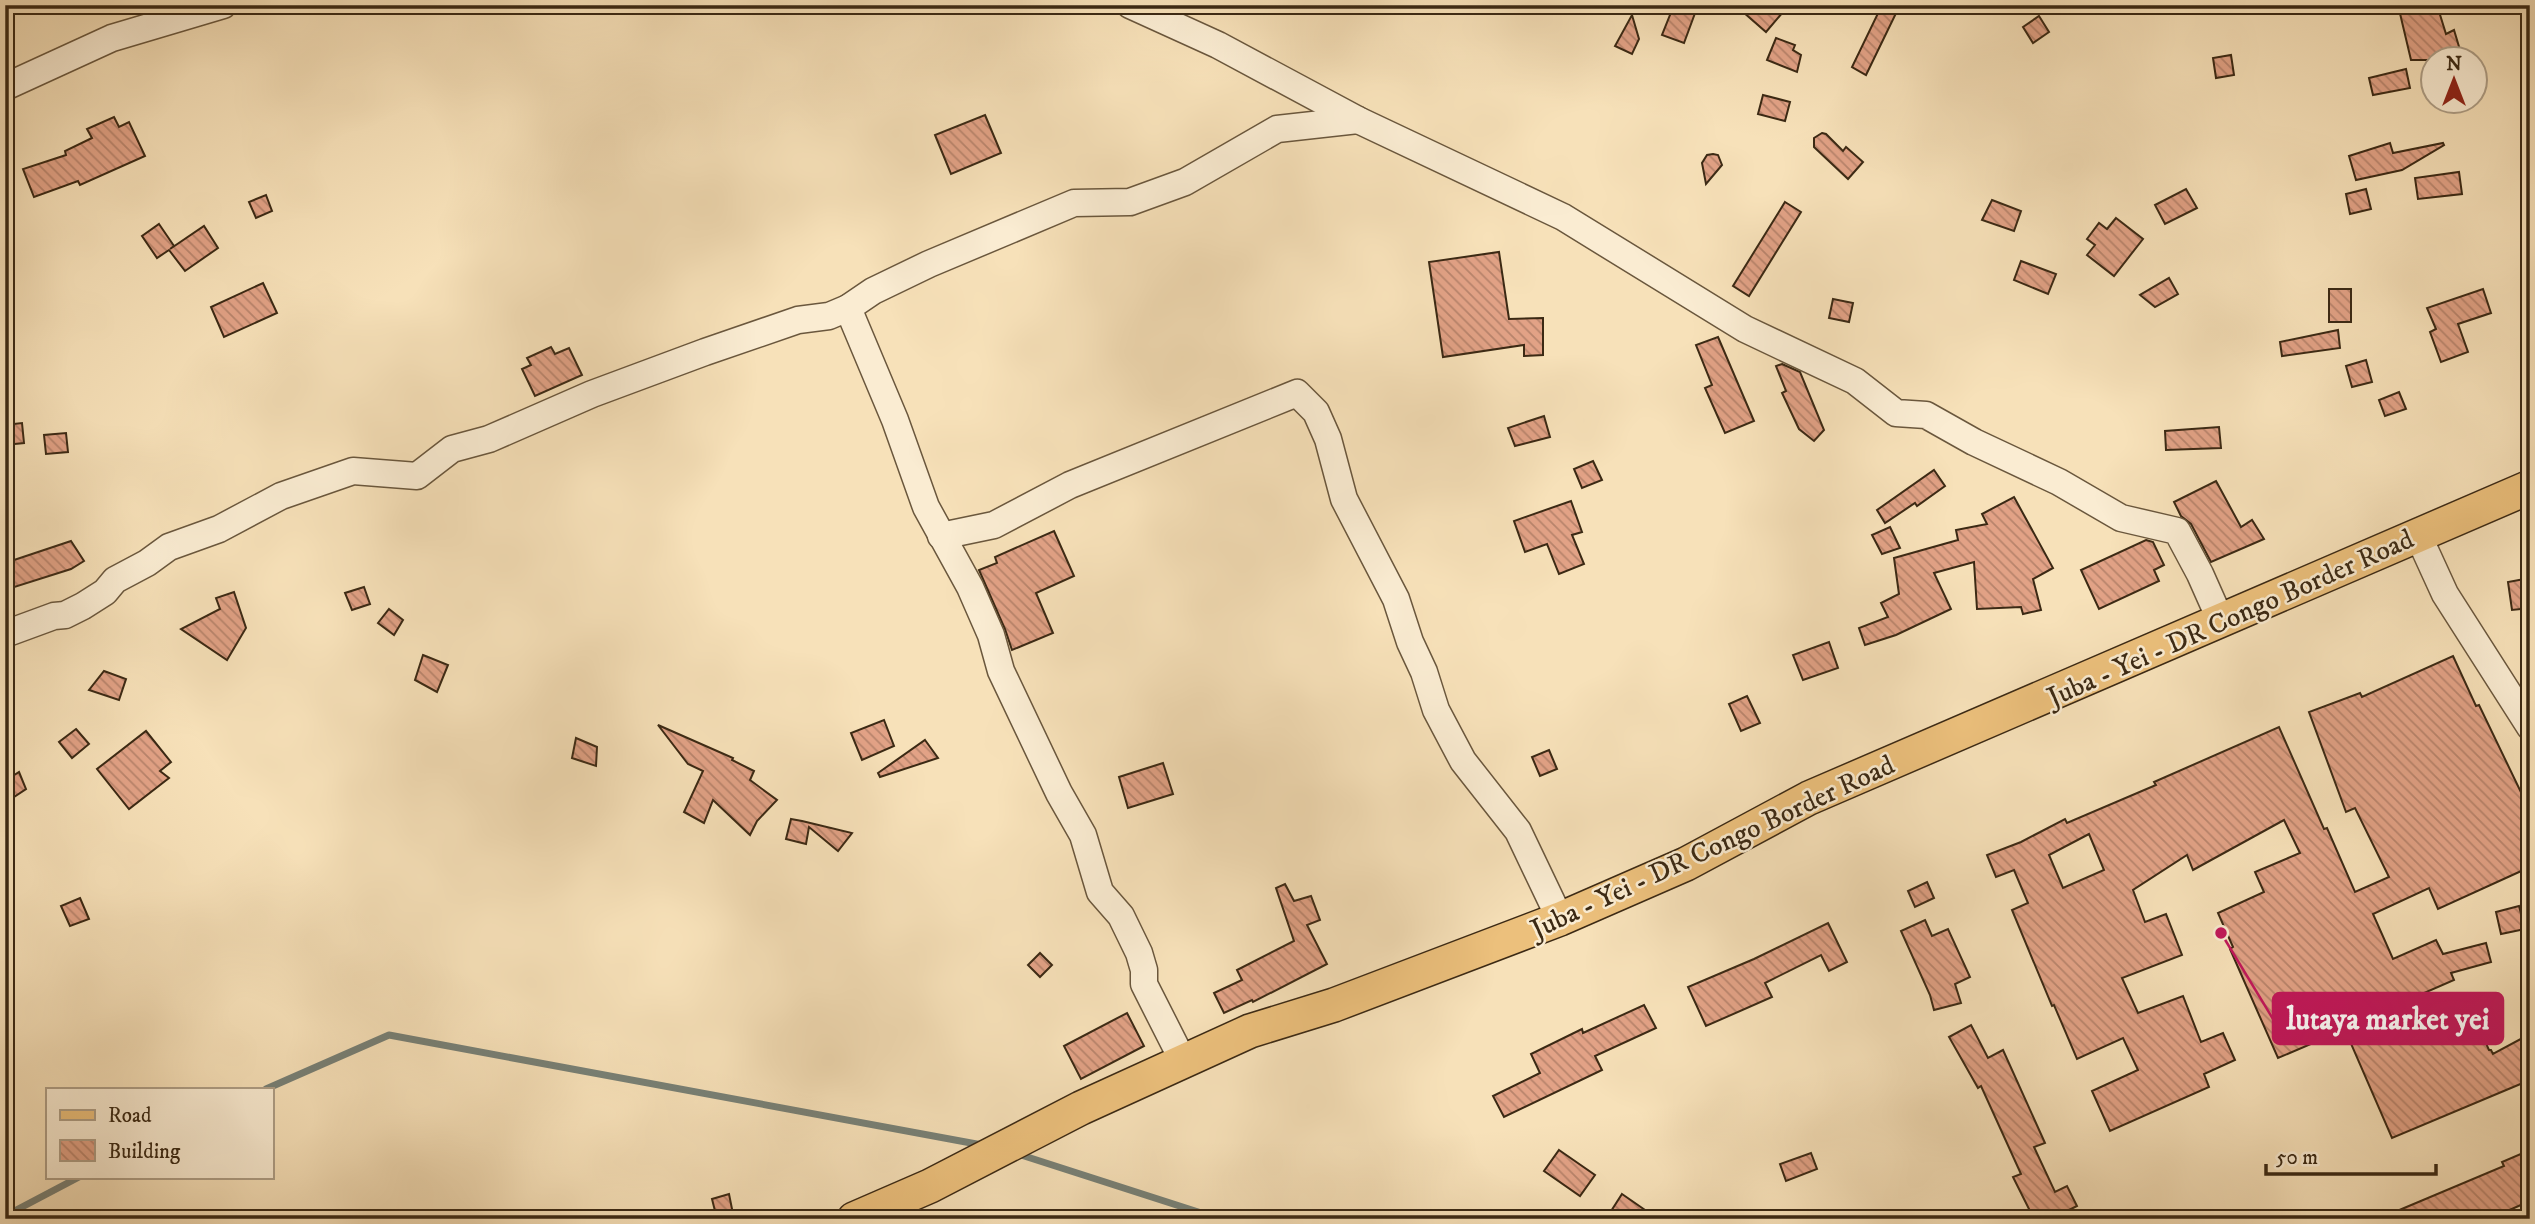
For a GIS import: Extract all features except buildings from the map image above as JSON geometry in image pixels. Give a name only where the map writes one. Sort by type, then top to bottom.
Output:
[{"type":"main road","name":"Juba - Yei - DR Congo Border Road","points":[[855,1219],[930,1185],[1082,1108],[1250,1031],[1334,1005],[1560,919],[1686,864],[1809,798],[2530,487]]},
{"type":"street","points":[[5,86],[112,37],[223,5]]},
{"type":"street","points":[[1130,5],[1181,17],[1218,45],[1358,121],[1563,217],[1728,320],[1855,381],[1896,413],[1926,415],[1974,442],[2059,482],[2121,519],[2177,531],[2220,619]]},
{"type":"street","points":[[5,634],[54,616],[65,615],[105,592],[115,580],[147,563],[169,547],[219,529],[281,496],[353,471],[417,476],[452,449],[489,439],[592,394],[798,320],[829,316],[848,309],[873,291],[929,264],[1074,203],[1130,202],[1185,182],[1277,130],[1358,121]]},
{"type":"street","points":[[848,309],[895,420],[926,507],[970,587],[991,635],[1002,671],[1059,793],[1083,835],[1100,892],[1121,916],[1139,953],[1144,970],[1144,984],[1184,1061]]},
{"type":"street","points":[[942,536],[994,525],[1070,485],[1297,393],[1316,412],[1328,439],[1344,499],[1396,599],[1436,710],[1463,761],[1518,831],[1560,919]]},
{"type":"street","points":[[2418,535],[2445,594],[2530,727]]},
{"type":"waterway","points":[[268,1088],[389,1035],[982,1145]]},
{"type":"waterway","points":[[1018,1154],[1220,1219]]},
{"type":"waterway","points":[[5,1216],[77,1178]]},
{"type":"place","name":"lutaya market yei","points":[[2221,933]]}]
